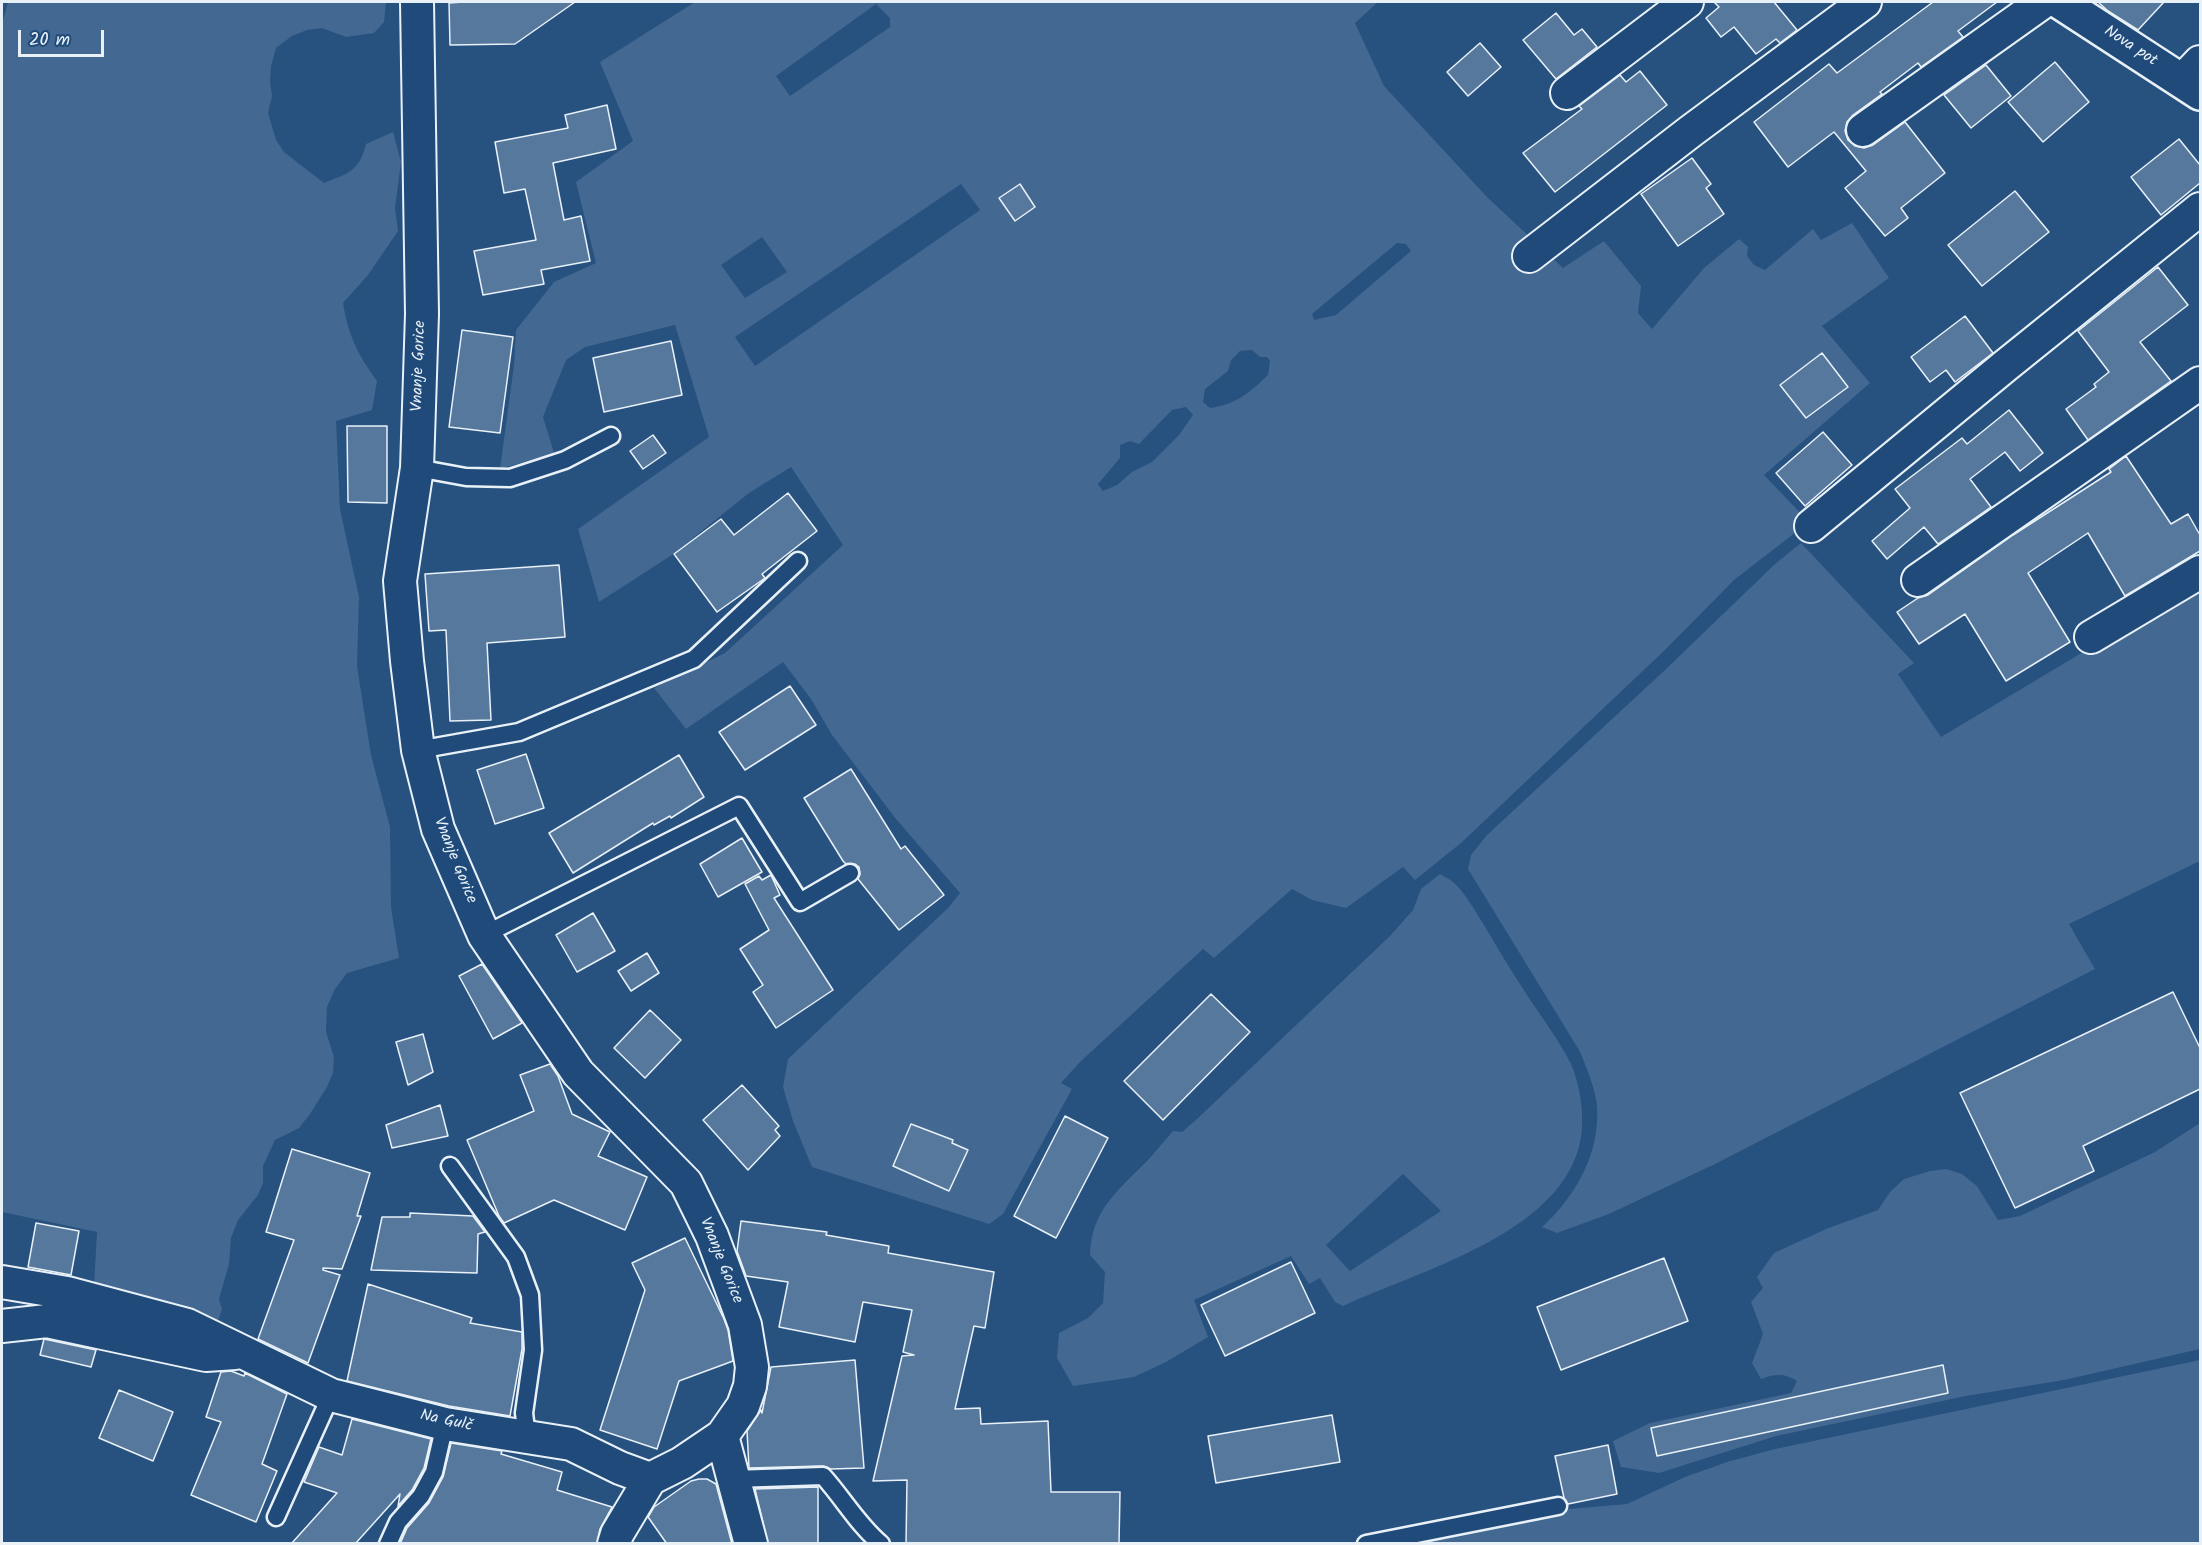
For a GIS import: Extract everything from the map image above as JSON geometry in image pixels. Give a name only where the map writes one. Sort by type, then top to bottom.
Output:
[{"type":"street","name":"Vnanje Gorice","points":[[417,2],[422,314],[417,468],[400,581],[418,750],[438,829],[484,934],[578,1073],[686,1183],[712,1236],[746,1325],[752,1367],[750,1386],[743,1406],[722,1436],[682,1463],[651,1479]]},
{"type":"street","points":[[1567,93],[1687,2]]},
{"type":"street","points":[[1528,256],[1690,131],[1865,2]]},
{"type":"street","points":[[1863,130],[2043,2]]},
{"type":"street","name":"Nova pot","points":[[2080,6],[2194,79]]},
{"type":"street","points":[[1811,526],[2200,209]]},
{"type":"street","points":[[1918,580],[2200,383]]},
{"type":"street","points":[[2091,638],[2200,572]]},
{"type":"street","name":"Na Gulč","points":[[2,1282],[67,1293],[187,1325],[331,1395],[446,1424],[571,1444],[620,1468],[651,1479]]},
{"type":"street","points":[[2,1326],[47,1321],[206,1355],[244,1352]]},
{"type":"street","points":[[722,1436],[751,1544]]},
{"type":"street","points":[[614,1544],[617,1534],[651,1479]]},
{"type":"lane","points":[[417,468],[466,477],[510,478],[565,460],[611,436]]},
{"type":"lane","points":[[418,750],[519,732],[694,659],[798,561]]},
{"type":"lane","points":[[484,934],[739,806],[800,902],[850,873]]},
{"type":"lane","points":[[450,1166],[516,1257],[530,1294],[533,1350],[524,1413],[527,1437]]},
{"type":"lane","points":[[276,1516],[331,1395]]},
{"type":"lane","points":[[388,1544],[398,1522],[421,1496],[434,1472],[446,1424]]},
{"type":"lane","points":[[734,1479],[823,1476],[842,1497],[867,1533],[881,1544]]},
{"type":"lane","points":[[1366,1544],[1558,1506]]},
{"type":"shaded area","points":[[8,2],[386,2],[384,22],[374,33],[346,37],[322,28],[307,30],[292,36],[276,48],[271,66],[272,96],[268,113],[276,140],[284,152],[324,183],[346,174],[356,166],[366,144],[393,132],[401,162],[395,208],[398,231],[368,275],[343,303],[355,344],[377,381],[372,410],[336,421],[340,509],[359,597],[357,666],[371,755],[390,827],[391,907],[399,958],[347,973],[335,989],[327,1007],[326,1032],[334,1057],[333,1073],[327,1087],[299,1128],[275,1140],[263,1166],[263,1183],[258,1195],[238,1220],[231,1238],[229,1264],[219,1299],[222,1309],[217,1324],[94,1286],[97,1232],[2,1212],[2,24]]},
{"type":"shaded area","points":[[695,2],[1378,2],[1355,23],[1384,86],[1487,197],[1563,268],[1604,241],[1641,286],[1638,313],[1652,329],[1704,268],[1739,239],[1748,247],[1747,256],[1754,265],[1765,270],[1813,229],[1821,240],[1852,223],[1889,278],[1822,326],[1870,383],[1764,475],[1809,522],[1734,580],[1666,649],[1461,843],[1415,880],[1403,867],[1346,908],[1312,900],[1292,889],[1214,958],[1203,949],[1080,1062],[1061,1083],[1072,1089],[1003,1214],[989,1224],[812,1167],[793,1121],[783,1087],[788,1059],[948,908],[960,893],[896,819],[832,735],[811,699],[783,662],[686,729],[654,688],[725,653],[843,545],[791,467],[749,493],[672,555],[599,602],[578,529],[709,437],[675,325],[585,347],[566,360],[543,417],[554,453],[500,469],[514,365],[516,330],[554,282],[596,263],[576,182],[633,141],[600,62]],"holes":[[[876,4],[890,18],[890,27],[790,96],[776,76]],[[961,184],[980,210],[755,366],[735,337]],[[762,237],[787,272],[745,298],[721,265]],[[1397,243],[1406,244],[1411,251],[1336,315],[1314,320],[1312,314]],[[1252,350],[1260,357],[1267,357],[1270,361],[1268,375],[1242,397],[1228,404],[1210,408],[1203,402],[1205,389],[1228,371],[1231,360],[1240,351]],[[1186,407],[1193,415],[1179,435],[1152,462],[1132,472],[1117,485],[1103,491],[1098,484],[1120,458],[1120,445],[1130,441],[1139,444],[1172,410]]]},
{"type":"shaded area","points":[[1801,543],[1914,663],[1898,674],[1941,737],[2200,582],[2200,861],[2069,924],[2095,969],[1715,1164],[1609,1214],[1557,1233],[1542,1227],[1575,1188],[1590,1158],[1597,1124],[1595,1093],[1579,1050],[1468,869],[1471,855],[1487,835],[1665,670],[1775,564]]},
{"type":"shaded area","points":[[1440,874],[1452,881],[1461,891],[1571,1064],[1579,1088],[1582,1113],[1577,1152],[1559,1186],[1531,1214],[1496,1238],[1456,1258],[1343,1306],[1335,1302],[1320,1278],[1309,1284],[1291,1256],[1194,1300],[1208,1337],[1166,1362],[1134,1377],[1073,1386],[1057,1358],[1059,1333],[1088,1318],[1103,1303],[1105,1272],[1090,1255],[1092,1239],[1101,1212],[1118,1190],[1173,1131],[1182,1132],[1197,1119],[1390,936],[1413,910],[1421,889]],"holes":[[[1403,1174],[1441,1211],[1350,1271],[1326,1245]]]},
{"type":"shaded area","points":[[2200,1123],[2200,1349],[2064,1380],[1966,1396],[1776,1436],[1659,1473],[1621,1467],[1613,1441],[1650,1423],[1791,1393],[1797,1381],[1779,1375],[1761,1379],[1752,1363],[1763,1334],[1751,1302],[1763,1288],[1757,1277],[1774,1253],[1826,1229],[1878,1210],[1890,1192],[1904,1179],[1930,1171],[1946,1169],[1962,1174],[1977,1186],[1998,1220],[2020,1216],[2155,1152]]},
{"type":"shaded area","points":[[2200,1360],[2200,1543],[1401,1544],[1569,1509],[1627,1504],[1685,1477],[1727,1462],[1775,1449]]},
{"type":"building","points":[[575,2],[515,44],[450,45],[449,3]]},
{"type":"building","points":[[1714,2],[1774,2],[1797,30],[1780,43],[1776,39],[1756,54],[1734,27],[1721,37],[1706,18],[1719,7]]},
{"type":"building","points":[[1933,2],[1997,2],[1958,31],[1963,37],[1921,67],[1918,63],[1880,92],[1882,94],[1847,122],[1845,131],[1848,140],[1855,146],[1864,148],[1873,145],[1905,122],[1945,173],[1901,208],[1908,218],[1885,236],[1845,188],[1866,171],[1834,132],[1788,167],[1754,122],[1829,64],[1837,73]]},
{"type":"building","points":[[2098,2],[2164,2],[2138,30]]},
{"type":"building","points":[[1556,13],[1574,35],[1582,29],[1597,47],[1556,79],[1523,40]]},
{"type":"building","points":[[1480,43],[1501,67],[1468,96],[1447,72]]},
{"type":"building","points":[[2055,62],[2089,102],[2043,142],[2008,102]]},
{"type":"building","points":[[1986,65],[2011,96],[1971,128],[1944,95]]},
{"type":"building","points":[[1640,71],[1667,105],[1555,192],[1523,153],[1582,109],[1579,106],[1620,75],[1626,82]]},
{"type":"building","points":[[607,105],[616,149],[553,163],[564,220],[581,216],[590,261],[541,270],[544,284],[483,295],[474,251],[536,240],[525,189],[504,193],[495,142],[568,128],[565,115]]},
{"type":"building","points":[[2179,139],[2200,165],[2200,183],[2161,215],[2131,177]]},
{"type":"building","points":[[1692,158],[1711,184],[1706,188],[1724,214],[1678,246],[1641,194]]},
{"type":"building","points":[[1020,184],[1035,207],[1015,221],[999,198]]},
{"type":"building","points":[[2015,191],[2049,232],[1982,286],[1948,245]]},
{"type":"building","points":[[2158,267],[2188,305],[2140,342],[2171,381],[2088,440],[2066,409],[2096,387],[2094,384],[2109,372],[2078,331]]},
{"type":"building","points":[[1965,316],[1993,353],[1955,382],[1946,370],[1930,382],[1911,357]]},
{"type":"building","points":[[462,330],[513,337],[500,433],[449,427]]},
{"type":"building","points":[[671,341],[682,395],[604,412],[593,358]]},
{"type":"building","points":[[1822,353],[1848,387],[1806,418],[1780,385]]},
{"type":"building","points":[[2009,410],[2043,453],[2020,471],[2005,452],[1970,479],[1991,507],[1938,544],[1924,527],[1887,559],[1872,541],[1910,508],[1895,489],[1962,438],[1967,444]]},
{"type":"building","points":[[347,426],[387,426],[387,503],[348,502]]},
{"type":"building","points":[[1823,432],[1852,465],[1805,506],[1776,473]]},
{"type":"building","points":[[653,435],[666,453],[643,469],[630,451]]},
{"type":"building","points":[[2126,456],[2171,524],[2188,514],[2200,535],[2200,551],[2125,596],[2088,533],[2028,573],[2070,642],[2006,681],[1965,614],[1919,644],[1897,612],[1918,598],[1928,595],[2013,535],[2111,472],[2109,469]]},
{"type":"building","points":[[788,493],[817,531],[762,574],[765,578],[717,612],[674,554],[721,519],[734,535]]},
{"type":"building","points":[[559,565],[565,637],[487,643],[491,720],[450,721],[446,630],[429,631],[425,574]]},
{"type":"building","points":[[790,686],[816,725],[745,770],[719,732]]},
{"type":"building","points":[[526,754],[544,808],[495,824],[477,770]]},
{"type":"building","points":[[679,755],[704,797],[671,818],[670,816],[654,825],[653,823],[573,873],[549,833]]},
{"type":"building","points":[[851,769],[901,849],[905,846],[944,895],[899,930],[858,879],[859,867],[843,861],[804,798]]},
{"type":"building","points":[[742,838],[762,872],[718,897],[700,864]]},
{"type":"building","points":[[771,875],[780,895],[774,898],[833,990],[776,1028],[753,992],[763,985],[740,949],[769,930],[745,884],[759,876],[762,880]]},
{"type":"building","points":[[593,913],[615,951],[577,972],[556,935]]},
{"type":"building","points":[[647,953],[659,973],[631,991],[618,971]]},
{"type":"building","points":[[482,964],[522,1023],[493,1039],[459,976]]},
{"type":"building","points":[[2173,992],[2200,1048],[2200,1089],[2083,1146],[2094,1171],[2015,1208],[1960,1093]]},
{"type":"building","points":[[1211,994],[1250,1032],[1163,1120],[1124,1081]]},
{"type":"building","points":[[650,1010],[681,1040],[645,1078],[614,1048]]},
{"type":"building","points":[[423,1034],[433,1072],[408,1085],[396,1042]]},
{"type":"building","points":[[550,1064],[558,1076],[572,1114],[610,1132],[598,1156],[647,1177],[625,1230],[554,1200],[504,1223],[499,1216],[467,1140],[534,1111],[520,1075]]},
{"type":"building","points":[[742,1085],[779,1126],[775,1130],[780,1136],[748,1170],[703,1120]]},
{"type":"building","points":[[440,1105],[448,1136],[392,1148],[386,1125]]},
{"type":"building","points":[[1065,1116],[1108,1138],[1056,1238],[1014,1216]]},
{"type":"building","points":[[911,1124],[953,1140],[952,1143],[968,1150],[949,1191],[893,1166]]},
{"type":"building","points":[[292,1149],[370,1173],[357,1216],[361,1216],[342,1269],[323,1268],[323,1270],[340,1275],[308,1363],[258,1339],[294,1240],[266,1232]]},
{"type":"building","points":[[410,1213],[473,1216],[485,1232],[478,1234],[477,1273],[371,1270],[382,1217],[410,1217]]},
{"type":"building","points":[[741,1221],[827,1232],[826,1235],[889,1246],[888,1253],[994,1272],[985,1328],[974,1326],[955,1409],[980,1408],[981,1424],[1048,1421],[1051,1492],[1120,1492],[1119,1544],[906,1544],[907,1480],[873,1481],[902,1356],[914,1355],[903,1352],[912,1310],[863,1302],[855,1342],[779,1327],[788,1282],[746,1276],[737,1251]]},
{"type":"building","points":[[36,1223],[79,1231],[71,1275],[28,1267]]},
{"type":"building","points":[[685,1238],[724,1319],[733,1361],[679,1381],[657,1449],[600,1430],[645,1290],[632,1263]]},
{"type":"building","points":[[1664,1258],[1688,1321],[1561,1370],[1537,1307]]},
{"type":"building","points":[[1291,1262],[1315,1313],[1225,1356],[1201,1305]]},
{"type":"building","points":[[368,1284],[472,1318],[470,1323],[522,1332],[522,1349],[510,1416],[449,1406],[347,1381]]},
{"type":"building","points":[[44,1339],[96,1350],[91,1367],[40,1355]]},
{"type":"building","points":[[855,1360],[864,1468],[831,1469],[823,1466],[749,1468],[747,1431],[761,1410],[762,1413],[771,1367]]},
{"type":"building","points":[[1943,1365],[1948,1393],[1657,1456],[1651,1428]]},
{"type":"building","points":[[231,1371],[244,1376],[245,1373],[287,1394],[262,1464],[277,1471],[256,1522],[191,1495],[221,1422],[206,1417],[221,1372]]},
{"type":"building","points":[[119,1390],[173,1412],[153,1461],[99,1438]]},
{"type":"building","points":[[1332,1415],[1340,1462],[1216,1483],[1208,1436]]},
{"type":"building","points":[[352,1419],[431,1439],[424,1468],[412,1490],[398,1506],[400,1494],[355,1544],[291,1544],[337,1493],[304,1482],[319,1447],[342,1455]]},
{"type":"building","points":[[451,1443],[502,1451],[501,1454],[562,1472],[557,1490],[612,1507],[600,1529],[597,1544],[400,1544],[407,1528],[429,1503],[443,1477]]},
{"type":"building","points":[[1608,1445],[1617,1494],[1568,1504],[1564,1498],[1555,1456]]},
{"type":"building","points":[[707,1479],[716,1484],[732,1544],[667,1544],[648,1517],[654,1507],[691,1481]]},
{"type":"building","points":[[818,1487],[818,1544],[768,1544],[755,1489]]}]
